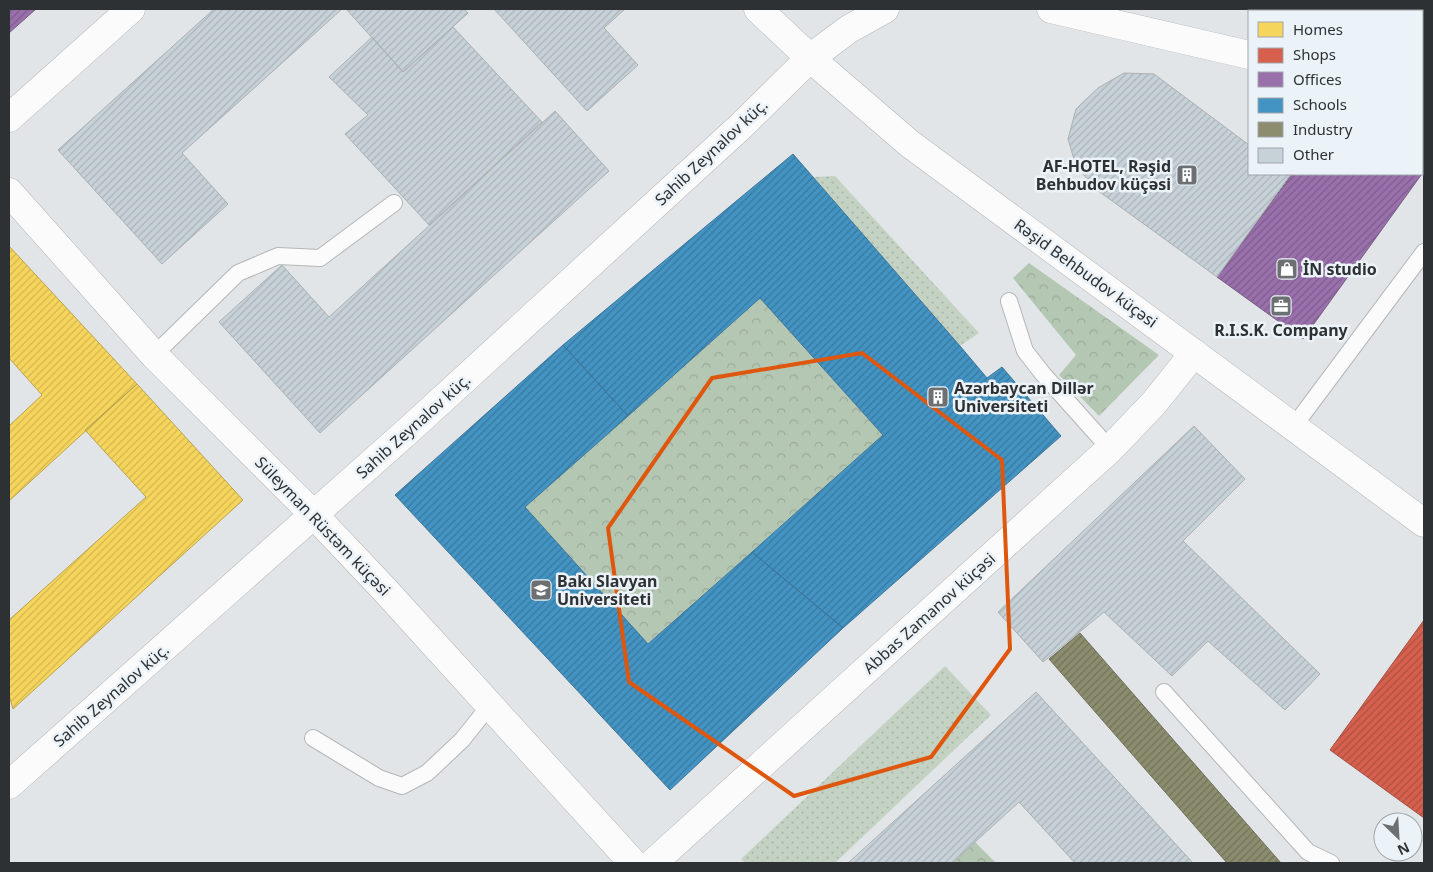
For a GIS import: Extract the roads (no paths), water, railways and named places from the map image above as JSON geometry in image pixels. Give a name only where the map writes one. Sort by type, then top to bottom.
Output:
[{"type":"street","points":[[9,118],[130,9]]},
{"type":"street","name":"Rəşid Behbudov küçəsi","points":[[758,9],[810,58],[910,144],[1424,523]]},
{"type":"street","name":"Sahib Zeynalov küç.","points":[[9,784],[410,430],[741,126],[810,58],[849,29],[885,9]]},
{"type":"street","points":[[1051,9],[1248,55]]},
{"type":"street","name":"Süleyman Rüstəm küçəsi","points":[[9,192],[154,355],[314,515],[384,589],[633,863]]},
{"type":"street","name":"Abbas Zamanov küçəsi","points":[[653,863],[1110,448],[1154,403],[1194,353]]},
{"type":"lane","points":[[154,355],[238,273],[278,256],[320,258],[394,203]]},
{"type":"lane","points":[[1294,426],[1424,252]]},
{"type":"lane","points":[[1010,301],[1025,350],[1043,374],[1110,448]]},
{"type":"lane","points":[[1164,692],[1308,852],[1331,863]]},
{"type":"lane","points":[[313,738],[379,778],[402,786],[427,773],[462,740],[490,705]]},
{"type":"place","name":"AF-HOTEL, Rəşid Behbudov küçəsi","points":[[1187,175]]},
{"type":"place","name":"İN studio","points":[[1287,269]]},
{"type":"place","name":"R.I.S.K. Company","points":[[1281,306]]},
{"type":"place","name":"Azərbaycan Dillər Universiteti","points":[[938,397]]},
{"type":"place","name":"Bakı Slavyan Universiteti","points":[[541,590]]}]
